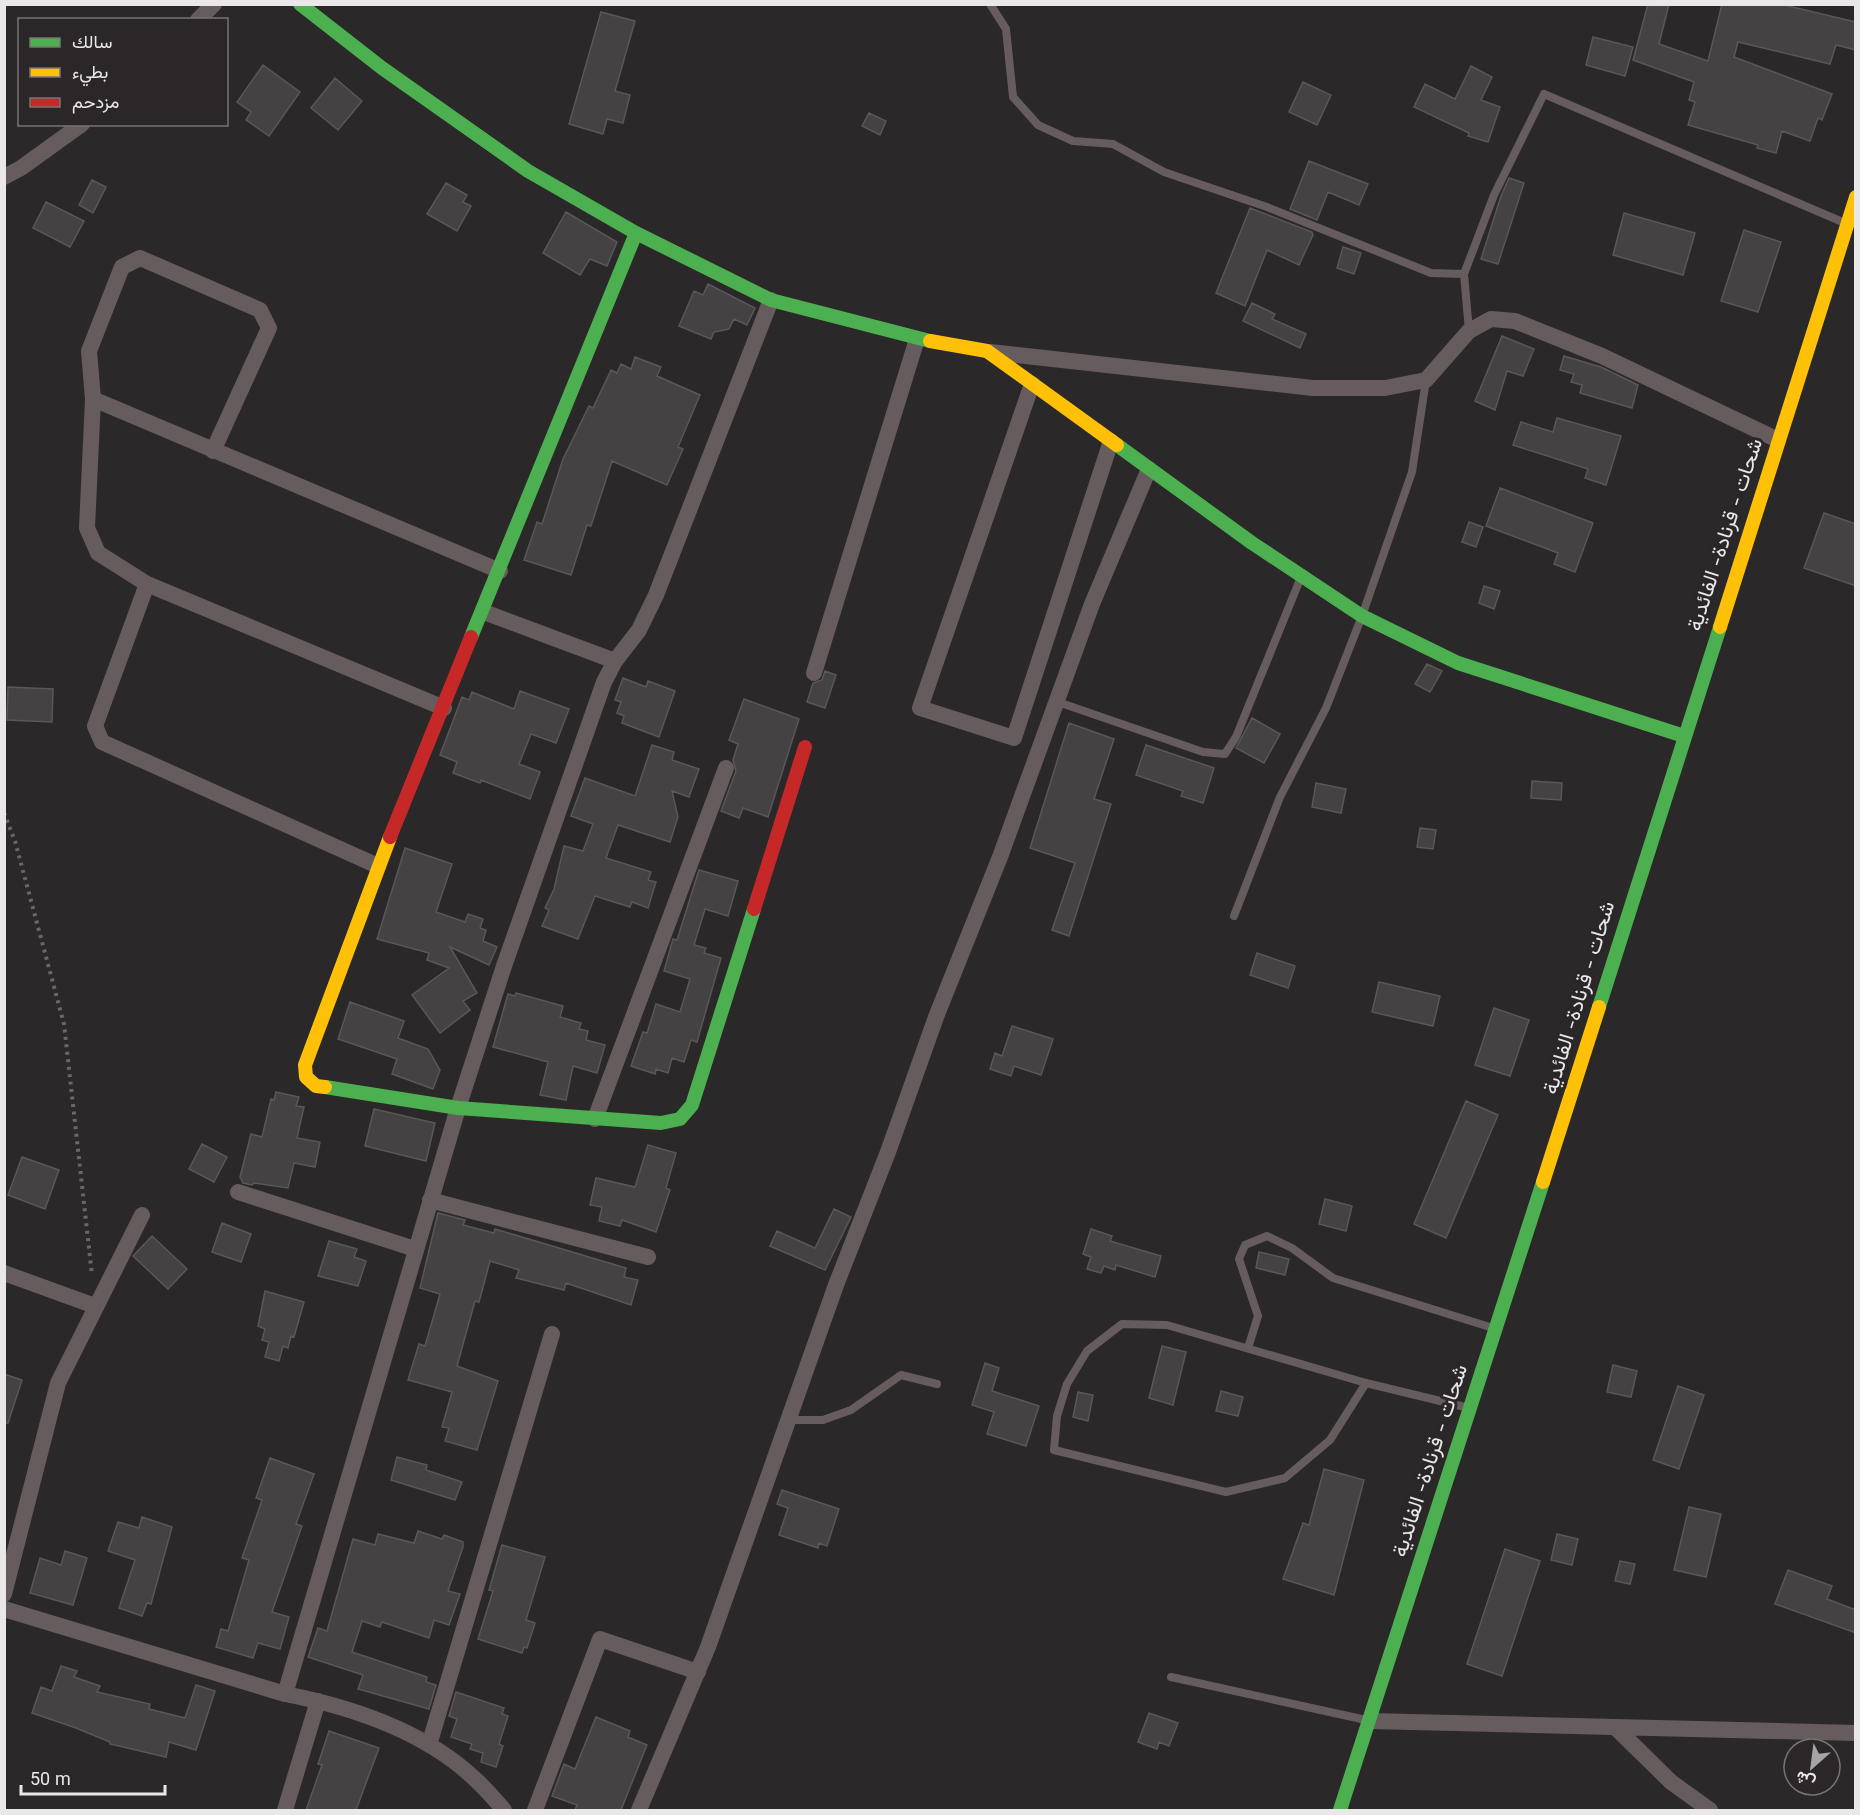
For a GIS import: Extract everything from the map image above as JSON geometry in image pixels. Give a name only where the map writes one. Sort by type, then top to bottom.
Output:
[{"type":"street","points":[[200,18],[214,4]]},
{"type":"street","points":[[300,4],[382,68],[528,171],[636,233],[771,300],[917,339],[987,351],[1342,390],[1384,388],[1426,380],[1469,332],[1491,319],[1515,321],[1602,356],[1778,440]]},
{"type":"street","points":[[4,177],[21,168],[79,126]]},
{"type":"street","name":"شحات - قرنادة- الفائدية","points":[[1340,1810],[1496,1329],[1778,440],[1851,225],[1856,197]]},
{"type":"street","points":[[636,233],[501,571],[378,866],[304,1065],[306,1077],[316,1086],[458,1108],[661,1123],[680,1119],[692,1105],[805,747]]},
{"type":"street","points":[[213,451],[269,328],[260,310],[140,258],[122,267],[89,351],[93,399],[87,528],[98,553],[147,584],[444,708]]},
{"type":"street","points":[[285,1694],[430,1200],[504,966],[604,682],[615,661],[639,630],[656,595],[771,300]]},
{"type":"street","points":[[814,673],[917,339]]},
{"type":"street","points":[[987,351],[1149,469],[1362,616],[1458,663],[1684,736]]},
{"type":"street","points":[[1032,384],[920,708],[1014,738],[1112,441]]},
{"type":"street","points":[[93,399],[501,571]]},
{"type":"street","points":[[639,1810],[698,1672],[836,1285],[888,1152],[936,1017],[1000,857],[1055,701],[1149,469]]},
{"type":"street","points":[[147,584],[95,726],[102,742],[378,866]]},
{"type":"street","points":[[484,612],[615,661]]},
{"type":"street","points":[[596,1119],[726,768]]},
{"type":"street","points":[[238,1192],[416,1249]]},
{"type":"street","points":[[430,1200],[648,1257]]},
{"type":"street","points":[[4,1594],[58,1383],[142,1215]]},
{"type":"street","points":[[4,1273],[95,1306]]},
{"type":"street","points":[[429,1744],[552,1334]]},
{"type":"street","points":[[4,1609],[285,1694],[318,1701],[396,1728],[429,1744],[476,1779],[504,1810]]},
{"type":"street","points":[[535,1810],[600,1639],[698,1672]]},
{"type":"street","points":[[285,1810],[318,1701]]},
{"type":"street","points":[[1369,1721],[1856,1733]]},
{"type":"street","points":[[1615,1727],[1671,1782],[1710,1810]]},
{"type":"lane","points":[[990,4],[1006,29],[1013,97],[1038,125],[1073,141],[1113,144],[1164,172],[1267,207],[1431,273],[1464,274]]},
{"type":"lane","points":[[1469,332],[1464,274],[1494,195],[1544,94],[1851,225]]},
{"type":"lane","points":[[1234,916],[1280,797],[1326,708],[1362,616],[1413,472],[1426,380]]},
{"type":"lane","points":[[1055,701],[1203,752],[1225,754],[1236,737],[1302,576]]},
{"type":"lane","points":[[1248,1348],[1258,1316],[1239,1259],[1245,1245],[1268,1236],[1292,1248],[1333,1278],[1496,1329]]},
{"type":"lane","points":[[1366,1383],[1330,1440],[1285,1478],[1226,1492],[1054,1450],[1057,1416],[1067,1384],[1087,1351],[1122,1324],[1167,1324],[1366,1383],[1470,1408]]},
{"type":"lane","points":[[789,1420],[824,1420],[851,1410],[901,1375],[937,1384]]},
{"type":"lane","points":[[1171,1677],[1369,1721]]},
{"type":"path","points":[[4,813],[15,841],[64,1024],[95,1306]]},
{"type":"building","points":[[1648,4],[1669,4],[1659,44],[1708,61],[1722,4],[1780,4],[1856,22],[1856,50],[1836,45],[1830,64],[1738,42],[1734,57],[1832,94],[1822,120],[1818,118],[1810,141],[1782,131],[1776,153],[1757,148],[1758,145],[1688,125],[1695,102],[1689,100],[1694,82],[1633,60]]},
{"type":"building","points":[[601,12],[635,21],[615,91],[630,95],[623,123],[607,119],[603,134],[569,124]]},
{"type":"building","points":[[1593,37],[1633,47],[1625,76],[1586,65]]},
{"type":"building","points":[[263,65],[300,92],[269,136],[246,120],[251,112],[237,102]]},
{"type":"building","points":[[1471,66],[1492,77],[1481,100],[1500,107],[1488,142],[1468,136],[1469,133],[1414,107],[1425,84],[1455,99]]},
{"type":"building","points":[[335,78],[362,101],[338,130],[311,108]]},
{"type":"building","points":[[1303,82],[1331,95],[1317,125],[1289,112]]},
{"type":"building","points":[[869,113],[886,121],[880,135],[862,126]]},
{"type":"building","points":[[1309,161],[1368,184],[1359,205],[1328,192],[1317,220],[1290,209]]},
{"type":"building","points":[[1509,178],[1524,183],[1498,264],[1481,259]]},
{"type":"building","points":[[92,180],[106,187],[93,213],[79,205]]},
{"type":"building","points":[[446,183],[467,195],[463,202],[471,206],[457,231],[427,214]]},
{"type":"building","points":[[46,202],[84,221],[70,247],[33,228]]},
{"type":"building","points":[[1250,208],[1312,232],[1313,235],[1299,265],[1267,250],[1245,306],[1216,293]]},
{"type":"building","points":[[566,212],[617,242],[607,266],[590,259],[580,275],[543,253]]},
{"type":"building","points":[[1624,213],[1695,233],[1683,275],[1613,255]]},
{"type":"building","points":[[1744,230],[1781,242],[1758,312],[1721,301]]},
{"type":"building","points":[[1343,247],[1361,253],[1354,274],[1337,268]]},
{"type":"building","points":[[708,284],[755,308],[747,325],[734,319],[729,329],[714,332],[711,339],[679,326],[694,291],[703,295]]},
{"type":"building","points":[[1252,303],[1275,314],[1272,319],[1306,334],[1300,348],[1243,321]]},
{"type":"building","points":[[1502,336],[1534,349],[1523,376],[1507,371],[1495,410],[1475,401]]},
{"type":"building","points":[[1564,356],[1601,367],[1638,385],[1632,408],[1580,393],[1582,385],[1571,382],[1574,374],[1560,370]]},
{"type":"building","points":[[635,357],[661,367],[657,376],[700,395],[678,447],[683,449],[667,485],[612,461],[591,526],[587,525],[571,575],[524,560],[537,522],[542,524],[563,459],[589,406],[593,408],[611,370],[617,373],[621,364],[631,369]]},
{"type":"building","points":[[1557,418],[1621,436],[1606,485],[1585,478],[1588,469],[1513,445],[1521,422],[1553,432]]},
{"type":"building","points":[[1500,488],[1593,523],[1575,572],[1554,564],[1558,553],[1486,526]]},
{"type":"building","points":[[1824,513],[1856,524],[1856,586],[1804,568]]},
{"type":"building","points":[[1469,522],[1483,527],[1476,547],[1462,542]]},
{"type":"building","points":[[1484,586],[1500,591],[1494,609],[1479,603]]},
{"type":"building","points":[[1427,664],[1442,671],[1430,692],[1415,684]]},
{"type":"building","points":[[825,671],[836,675],[825,708],[807,702],[813,683],[822,680]]},
{"type":"building","points":[[623,678],[646,687],[648,681],[675,691],[659,737],[622,723],[624,716],[617,713],[621,702],[615,700]]},
{"type":"building","points":[[8,687],[53,689],[52,722],[7,720]]},
{"type":"building","points":[[520,691],[569,709],[556,743],[531,734],[519,764],[540,772],[530,799],[481,780],[480,783],[453,773],[457,762],[440,755],[462,697],[469,700],[472,692],[514,709]]},
{"type":"building","points":[[744,699],[799,719],[768,817],[743,808],[739,818],[721,811],[736,771],[733,760],[738,744],[729,740]]},
{"type":"building","points":[[1252,718],[1280,734],[1264,763],[1236,748]]},
{"type":"building","points":[[1069,723],[1114,739],[1094,799],[1111,804],[1069,936],[1052,930],[1075,863],[1030,848]]},
{"type":"building","points":[[652,745],[674,752],[672,760],[699,769],[689,797],[672,791],[678,817],[670,842],[618,825],[606,858],[651,872],[648,880],[656,882],[648,908],[632,902],[630,907],[595,896],[578,939],[542,926],[549,910],[545,908],[554,889],[564,846],[583,851],[593,824],[571,816],[585,778],[635,796]]},
{"type":"building","points":[[1146,745],[1214,768],[1203,803],[1181,796],[1183,791],[1136,775]]},
{"type":"building","points":[[1532,781],[1562,783],[1561,800],[1531,798]]},
{"type":"building","points":[[1316,783],[1346,789],[1341,813],[1312,807]]},
{"type":"building","points":[[1420,828],[1436,830],[1433,849],[1417,847]]},
{"type":"building","points":[[405,848],[452,864],[436,912],[465,922],[468,914],[483,919],[480,928],[486,930],[483,941],[497,947],[489,965],[450,947],[477,993],[463,1001],[470,1010],[440,1033],[412,995],[449,968],[427,960],[429,953],[377,939]]},
{"type":"building","points":[[699,870],[738,881],[728,916],[705,909],[694,945],[706,948],[704,953],[721,958],[697,1042],[691,1040],[684,1062],[672,1058],[668,1073],[656,1069],[655,1074],[631,1066],[643,1032],[647,1033],[656,1004],[680,1012],[690,979],[664,971],[673,939],[677,940]]},
{"type":"building","points":[[1257,953],[1295,966],[1288,988],[1250,975]]},
{"type":"building","points":[[1379,982],[1440,996],[1433,1026],[1372,1012]]},
{"type":"building","points":[[516,993],[563,1006],[560,1017],[581,1023],[579,1029],[588,1031],[586,1040],[605,1045],[597,1073],[573,1066],[566,1100],[540,1095],[548,1062],[493,1047],[508,994],[515,996]]},
{"type":"building","points":[[350,1002],[404,1021],[398,1038],[428,1049],[440,1070],[433,1089],[392,1074],[397,1059],[338,1039]]},
{"type":"building","points":[[1494,1008],[1529,1020],[1510,1076],[1475,1065]]},
{"type":"building","points":[[1012,1026],[1053,1039],[1041,1075],[1014,1066],[1011,1076],[990,1069],[995,1053],[1002,1056]]},
{"type":"building","points":[[276,1092],[299,1097],[296,1106],[304,1107],[297,1138],[320,1142],[315,1167],[294,1163],[288,1188],[243,1183],[240,1177],[251,1134],[262,1137],[271,1099],[274,1100]]},
{"type":"building","points":[[1466,1101],[1498,1115],[1446,1238],[1414,1224]]},
{"type":"building","points":[[374,1109],[435,1123],[426,1161],[365,1146]]},
{"type":"building","points":[[202,1144],[227,1157],[214,1182],[189,1169]]},
{"type":"building","points":[[648,1145],[676,1153],[666,1188],[670,1190],[656,1232],[622,1220],[620,1226],[599,1221],[602,1207],[590,1205],[596,1178],[635,1187]]},
{"type":"building","points":[[22,1157],[59,1170],[45,1209],[8,1195]]},
{"type":"building","points":[[1325,1199],[1352,1206],[1346,1231],[1319,1224]]},
{"type":"building","points":[[834,1209],[851,1217],[825,1270],[770,1246],[777,1231],[815,1248]]},
{"type":"building","points":[[438,1213],[465,1220],[463,1225],[494,1233],[495,1229],[626,1268],[624,1277],[638,1280],[631,1305],[566,1283],[564,1290],[516,1278],[519,1270],[490,1261],[479,1302],[475,1301],[457,1366],[498,1381],[477,1450],[445,1441],[449,1428],[442,1427],[452,1392],[408,1380],[419,1344],[425,1346],[440,1294],[420,1288]]},
{"type":"building","points":[[222,1223],[251,1234],[241,1262],[212,1252]]},
{"type":"building","points":[[1091,1229],[1112,1236],[1110,1241],[1161,1256],[1155,1277],[1116,1265],[1115,1270],[1104,1266],[1101,1273],[1087,1269],[1091,1257],[1083,1254]]},
{"type":"building","points":[[152,1236],[187,1269],[168,1289],[133,1256]]},
{"type":"building","points":[[329,1241],[357,1249],[354,1257],[366,1261],[358,1286],[318,1276]]},
{"type":"building","points":[[1259,1252],[1289,1259],[1285,1275],[1256,1268]]},
{"type":"building","points":[[265,1291],[304,1302],[294,1337],[291,1336],[288,1348],[283,1346],[279,1361],[265,1357],[269,1342],[262,1340],[265,1329],[258,1326]]},
{"type":"building","points":[[1162,1346],[1186,1352],[1173,1405],[1149,1398]]},
{"type":"building","points":[[985,1363],[999,1368],[992,1391],[1039,1406],[1026,1446],[987,1434],[994,1412],[972,1405]]},
{"type":"building","points":[[1613,1365],[1637,1371],[1631,1397],[1607,1392]]},
{"type":"building","points":[[4,1374],[22,1380],[8,1423],[4,1423]]},
{"type":"building","points":[[1678,1386],[1704,1395],[1679,1469],[1653,1460]]},
{"type":"building","points":[[1221,1391],[1243,1397],[1238,1416],[1216,1411]]},
{"type":"building","points":[[1078,1392],[1093,1395],[1088,1421],[1073,1417]]},
{"type":"building","points":[[397,1457],[427,1465],[426,1470],[462,1482],[455,1500],[391,1480]]},
{"type":"building","points":[[270,1458],[314,1474],[296,1524],[302,1526],[272,1612],[289,1617],[280,1649],[258,1643],[253,1658],[216,1647],[221,1629],[228,1631],[249,1560],[242,1558],[262,1500],[256,1498]]},
{"type":"building","points":[[1324,1469],[1364,1480],[1334,1595],[1283,1579],[1303,1523],[1309,1525]]},
{"type":"building","points":[[782,1490],[839,1509],[827,1546],[819,1543],[818,1548],[779,1535],[788,1508],[777,1504]]},
{"type":"building","points":[[1689,1507],[1721,1514],[1706,1577],[1674,1570]]},
{"type":"building","points":[[142,1517],[172,1527],[151,1604],[147,1603],[142,1616],[119,1608],[135,1560],[108,1551],[118,1522],[139,1528]]},
{"type":"building","points":[[418,1531],[442,1539],[444,1535],[463,1542],[448,1591],[460,1594],[449,1625],[434,1620],[429,1638],[382,1622],[380,1627],[362,1621],[352,1652],[427,1677],[426,1682],[436,1685],[429,1709],[358,1689],[363,1675],[308,1657],[318,1628],[327,1631],[353,1539],[375,1545],[378,1534],[414,1543]]},
{"type":"building","points":[[1557,1534],[1578,1539],[1572,1565],[1551,1560]]},
{"type":"building","points":[[502,1545],[545,1557],[526,1620],[535,1623],[527,1648],[524,1647],[522,1653],[478,1639],[493,1591],[489,1590]]},
{"type":"building","points":[[1505,1549],[1540,1561],[1502,1676],[1467,1664]]},
{"type":"building","points":[[65,1551],[87,1558],[73,1605],[30,1593],[40,1558],[61,1565]]},
{"type":"building","points":[[1620,1561],[1635,1564],[1630,1584],[1615,1581]]},
{"type":"building","points":[[1788,1570],[1832,1586],[1827,1599],[1856,1610],[1856,1633],[1775,1604]]},
{"type":"building","points":[[61,1666],[77,1671],[74,1677],[100,1686],[97,1692],[150,1704],[149,1709],[185,1718],[196,1685],[215,1691],[196,1750],[169,1742],[166,1757],[110,1744],[110,1742],[76,1728],[32,1713],[41,1687],[52,1691]]},
{"type":"building","points":[[456,1692],[504,1708],[502,1714],[508,1716],[499,1744],[503,1746],[496,1767],[481,1762],[483,1753],[470,1749],[472,1744],[451,1737],[457,1719],[449,1716]]},
{"type":"building","points":[[1149,1713],[1178,1723],[1169,1746],[1159,1742],[1157,1749],[1138,1742]]},
{"type":"building","points":[[596,1717],[630,1731],[628,1737],[647,1745],[621,1810],[575,1810],[577,1805],[552,1796],[564,1764],[575,1769]]},
{"type":"building","points":[[329,1731],[379,1748],[356,1810],[306,1810],[322,1765],[318,1764]]},
{"type":"traffic: fast","points":[[300,4],[382,68],[528,171],[636,233],[771,300],[930,341]]},
{"type":"traffic: fast","points":[[471,637],[636,233]]},
{"type":"traffic: fast","points":[[1117,445],[1252,543],[1362,616],[1458,663],[1684,736]]},
{"type":"traffic: fast","points":[[1599,1007],[1720,627]]},
{"type":"traffic: fast","points":[[325,1087],[458,1108],[661,1123],[680,1119],[692,1105],[754,909]]},
{"type":"traffic: fast","points":[[1340,1810],[1543,1182]]},
{"type":"traffic: slow","points":[[1720,627],[1856,197]]},
{"type":"traffic: slow","points":[[930,341],[987,351],[1117,445]]},
{"type":"traffic: slow","points":[[325,1087],[316,1086],[306,1077],[305,1065],[390,837]]},
{"type":"traffic: slow","points":[[1543,1182],[1599,1007]]},
{"type":"traffic: jam","points":[[390,837],[471,637]]},
{"type":"traffic: jam","points":[[754,909],[805,747]]}]
